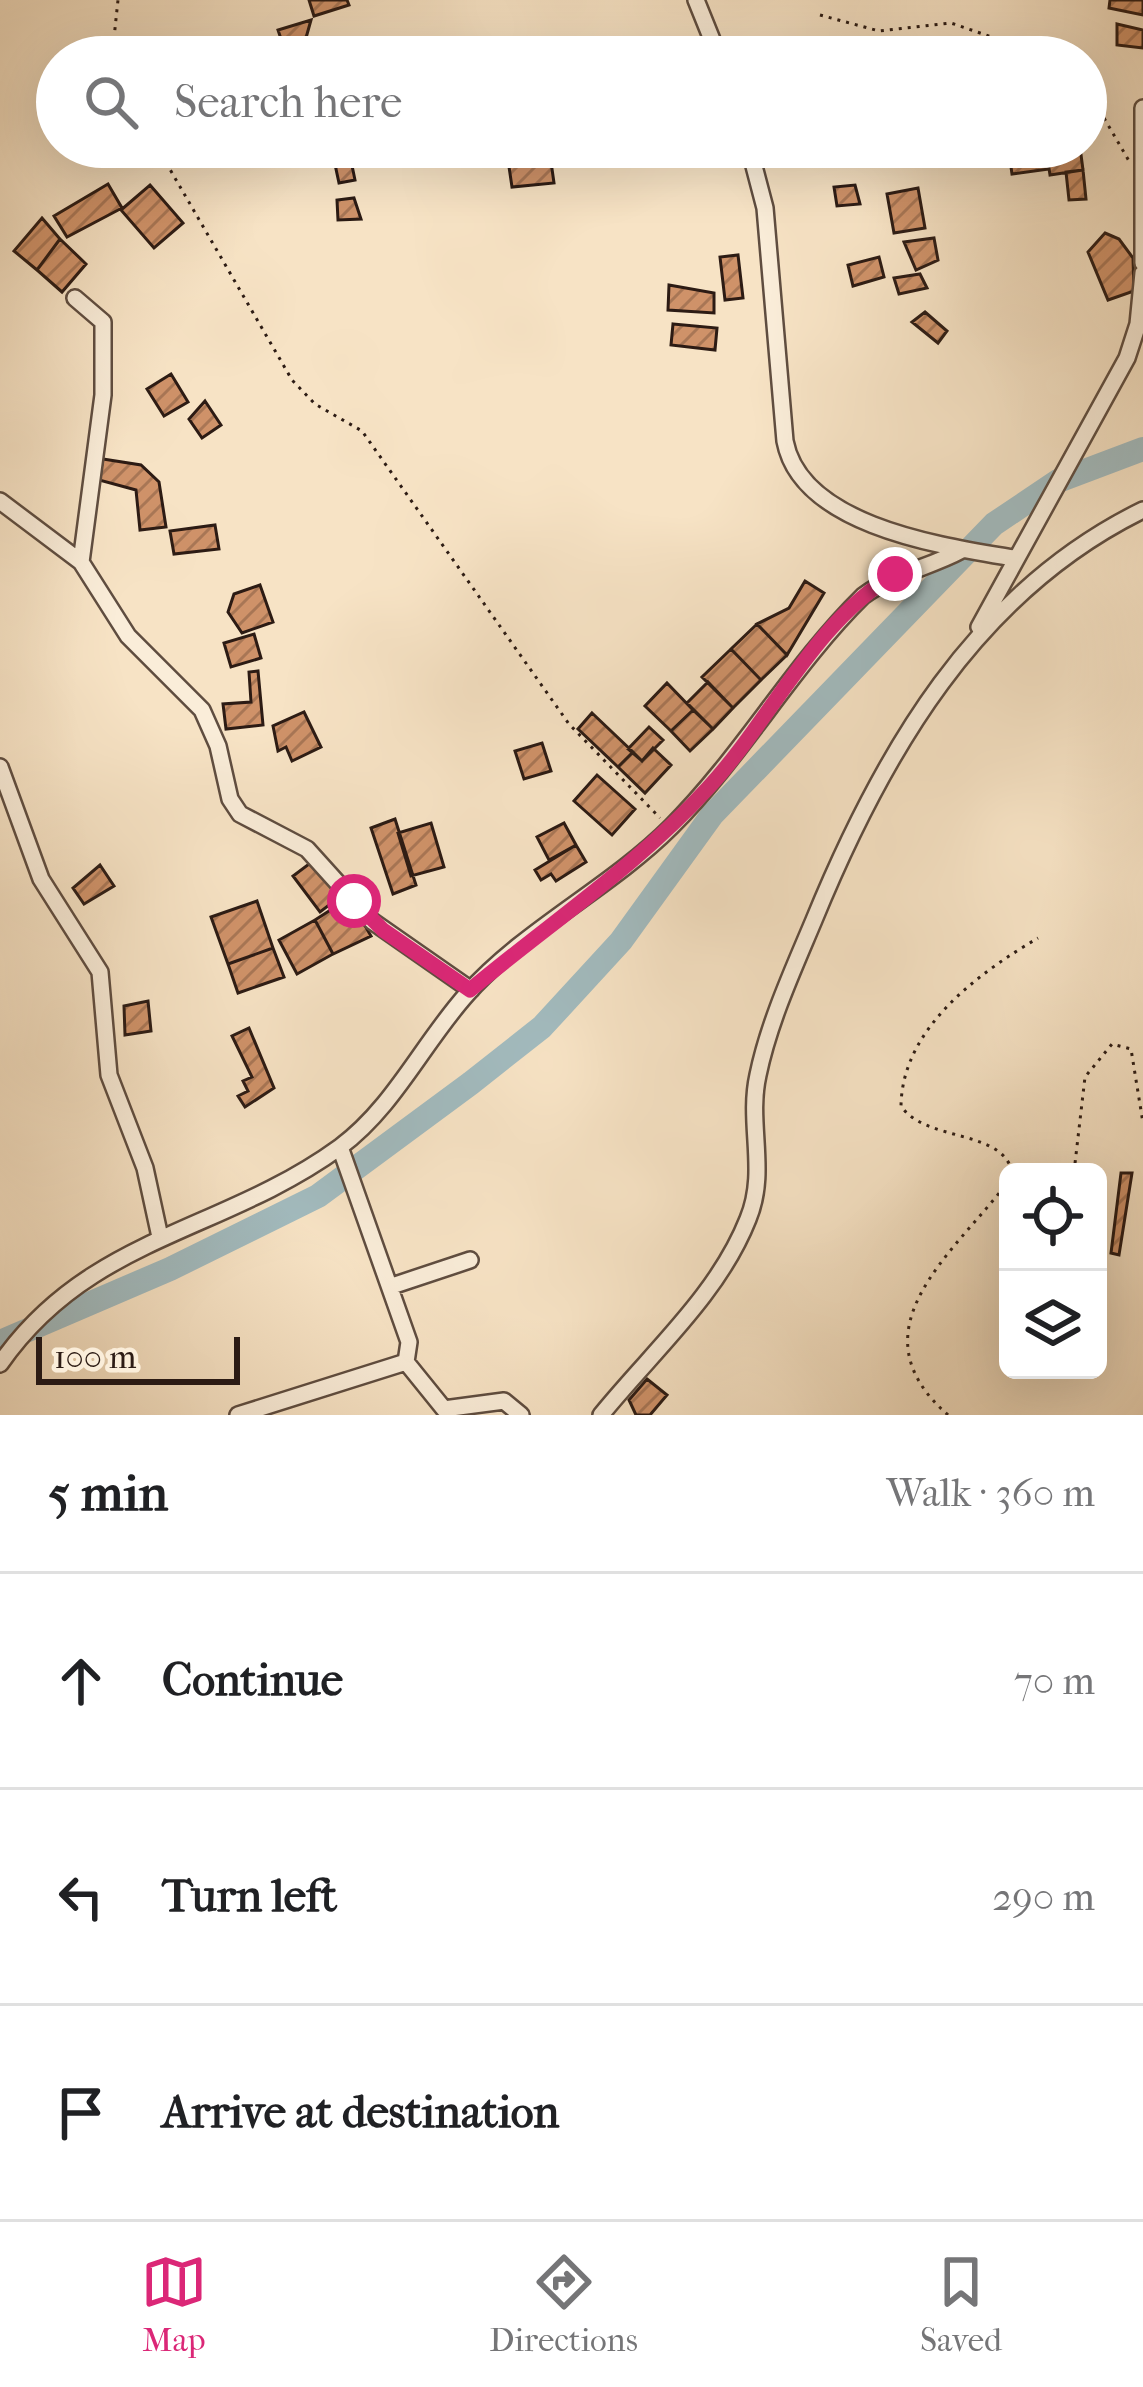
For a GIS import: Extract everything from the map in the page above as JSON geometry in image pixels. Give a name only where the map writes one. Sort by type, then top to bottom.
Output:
[{"type":"street","points":[[696,0],[710,36]]},
{"type":"street","points":[[1143,108],[1139,178],[1143,262]]},
{"type":"street","points":[[754,168],[765,208],[788,459],[813,489],[856,518],[962,550],[1013,558]]},
{"type":"street","points":[[601,1415],[721,1274],[740,1238],[759,1171],[757,1076],[790,977],[873,790],[972,640],[1127,358],[1138,324],[1143,273]]},
{"type":"street","points":[[75,298],[103,322],[103,395],[81,562]]},
{"type":"street","points":[[0,501],[81,562],[128,636],[209,721],[230,799],[240,814],[307,849],[372,921],[470,990]]},
{"type":"street","points":[[972,640],[1057,562],[1143,510]]},
{"type":"street","points":[[0,1364],[52,1303],[117,1256],[226,1214],[340,1147],[381,1108],[470,990],[670,829],[863,596],[895,574],[935,565],[962,550]]},
{"type":"street","points":[[0,767],[41,879],[100,972],[106,1061],[145,1168],[160,1237]]},
{"type":"street","points":[[340,1147],[392,1286],[409,1342],[406,1362],[443,1408],[504,1401],[521,1415]]},
{"type":"street","points":[[392,1286],[470,1261]]},
{"type":"street","points":[[238,1415],[406,1362]]},
{"type":"path","points":[[114,36],[118,0]]},
{"type":"path","points":[[820,15],[880,31],[951,23],[989,36]]},
{"type":"path","points":[[1107,123],[1139,178]]},
{"type":"path","points":[[169,168],[292,380],[315,404],[362,431],[569,724],[670,829]]},
{"type":"path","points":[[1008,1163],[1004,1155],[988,1146],[918,1124],[902,1106],[902,1093],[916,1054],[944,1009],[995,963],[1038,938]]},
{"type":"path","points":[[1075,1163],[1084,1077],[1112,1044],[1131,1049],[1143,1123]]},
{"type":"path","points":[[948,1415],[927,1397],[909,1366],[905,1331],[941,1262],[999,1193]]},
{"type":"building","points":[[309,0],[347,0],[349,5],[314,16]]},
{"type":"building","points":[[1110,0],[1143,0],[1143,15],[1109,8]]},
{"type":"building","points":[[311,20],[307,36],[280,36],[278,30]]},
{"type":"building","points":[[1117,24],[1143,30],[1143,48],[1117,45]]},
{"type":"building","points":[[336,168],[353,168],[355,180],[339,183]]},
{"type":"building","points":[[509,168],[552,168],[554,183],[512,187]]},
{"type":"building","points":[[1011,168],[1049,168],[1049,169],[1012,174]]},
{"type":"building","points":[[1049,168],[1083,168],[1083,170],[1050,175]]},
{"type":"building","points":[[1083,170],[1086,199],[1069,200],[1066,172]]},
{"type":"building","points":[[108,184],[122,208],[67,237],[54,216]]},
{"type":"building","points":[[150,185],[183,223],[154,248],[121,210]]},
{"type":"building","points":[[855,185],[860,204],[837,206],[834,187]]},
{"type":"building","points":[[918,188],[925,228],[894,233],[887,194]]},
{"type":"building","points":[[354,198],[361,219],[338,220],[337,200]]},
{"type":"building","points":[[42,218],[60,239],[37,270],[14,251]]},
{"type":"building","points":[[1105,233],[1119,239],[1133,258],[1134,291],[1108,300],[1088,252]]},
{"type":"building","points":[[934,238],[938,260],[916,270],[904,242]]},
{"type":"building","points":[[60,239],[86,264],[62,292],[37,270]]},
{"type":"building","points":[[738,255],[743,298],[725,300],[720,257]]},
{"type":"building","points":[[879,257],[884,277],[853,286],[848,265]]},
{"type":"building","points":[[920,274],[927,288],[899,294],[894,278]]},
{"type":"building","points":[[669,285],[714,293],[714,313],[668,310]]},
{"type":"building","points":[[925,312],[947,331],[938,343],[912,322]]},
{"type":"building","points":[[673,324],[717,328],[715,350],[671,345]]},
{"type":"building","points":[[171,374],[188,402],[164,416],[147,389]]},
{"type":"building","points":[[205,401],[221,425],[202,438],[189,419]]},
{"type":"building","points":[[103,459],[141,465],[159,482],[166,527],[140,530],[136,490],[99,480]]},
{"type":"building","points":[[215,525],[219,549],[174,554],[170,531]]},
{"type":"building","points":[[805,581],[824,593],[787,655],[757,624],[789,608]]},
{"type":"building","points":[[260,585],[273,622],[242,633],[228,612],[234,594]]},
{"type":"building","points":[[757,624],[787,655],[761,680],[731,649]]},
{"type":"building","points":[[254,634],[261,658],[231,667],[224,643]]},
{"type":"building","points":[[731,649],[761,680],[733,708],[702,677]]},
{"type":"building","points":[[258,671],[263,725],[226,729],[223,704],[251,702],[249,672]]},
{"type":"building","points":[[708,682],[733,708],[713,729],[687,703]]},
{"type":"building","points":[[667,683],[693,710],[671,731],[645,706]]},
{"type":"building","points":[[693,710],[713,729],[690,751],[671,731]]},
{"type":"building","points":[[304,712],[321,747],[292,761],[286,747],[278,751],[273,726]]},
{"type":"building","points":[[592,713],[633,752],[618,767],[578,729]]},
{"type":"building","points":[[649,727],[663,740],[642,761],[628,749]]},
{"type":"building","points":[[542,743],[551,771],[524,779],[515,751]]},
{"type":"building","points":[[653,748],[671,765],[645,793],[618,767],[633,752],[642,761]]},
{"type":"building","points":[[597,775],[635,809],[612,835],[574,801]]},
{"type":"building","points":[[395,819],[416,885],[393,894],[371,828]]},
{"type":"building","points":[[431,823],[444,867],[411,876],[398,833]]},
{"type":"building","points":[[564,823],[576,845],[549,860],[537,837]]},
{"type":"building","points":[[576,845],[586,862],[556,881],[551,874],[541,880],[535,870]]},
{"type":"building","points":[[317,858],[345,893],[320,912],[293,876]]},
{"type":"building","points":[[100,865],[114,886],[84,904],[73,888]]},
{"type":"building","points":[[349,898],[371,936],[333,954],[315,920]]},
{"type":"building","points":[[257,901],[273,948],[228,964],[211,917]]},
{"type":"building","points":[[315,920],[333,954],[297,974],[279,940]]},
{"type":"building","points":[[273,948],[284,977],[238,993],[228,964]]},
{"type":"building","points":[[148,1001],[151,1031],[125,1035],[124,1006]]},
{"type":"building","points":[[249,1028],[274,1088],[245,1107],[238,1096],[248,1091],[243,1081],[252,1077],[232,1036]]},
{"type":"building","points":[[1121,1173],[1132,1173],[1119,1255],[1111,1253]]},
{"type":"building","points":[[647,1379],[667,1395],[650,1415],[636,1415],[629,1400]]},
{"type":"waterway","points":[[0,1342],[170,1269],[318,1196],[471,1083],[542,1027],[621,941],[712,815],[994,524],[1058,481],[1143,449]]},
{"type":"route","points":[[354,901],[383,930],[470,990],[670,829],[710,786],[848,611],[895,574]]}]
